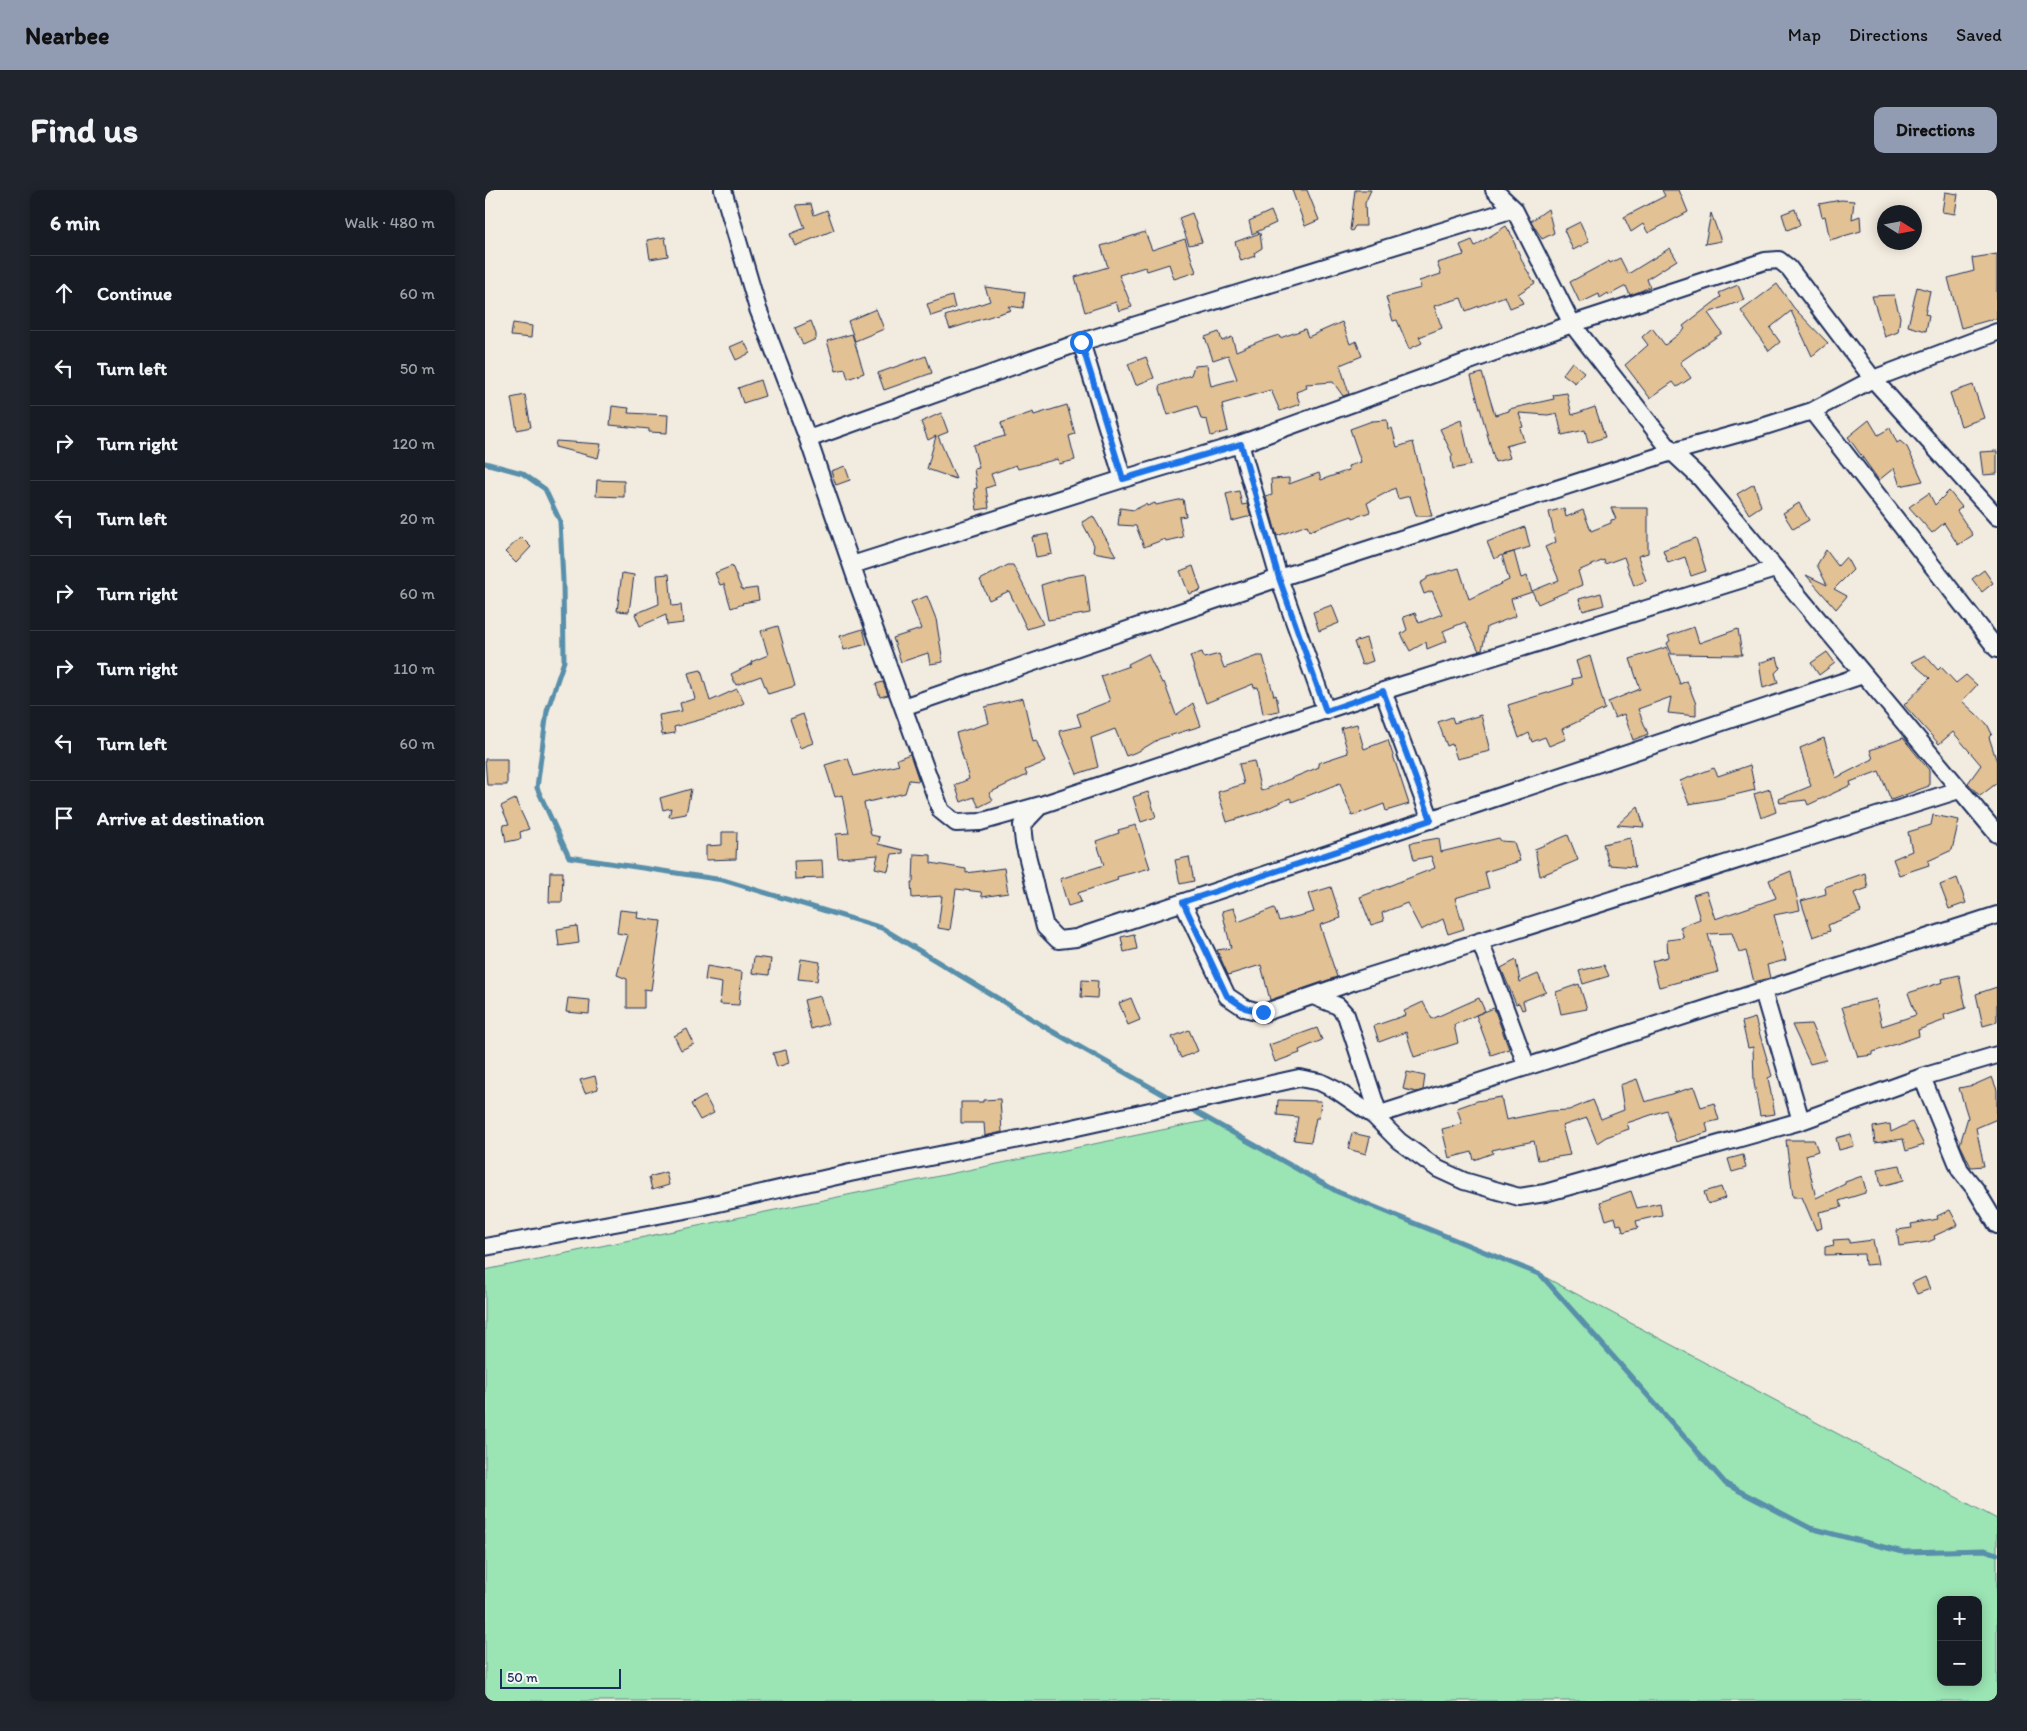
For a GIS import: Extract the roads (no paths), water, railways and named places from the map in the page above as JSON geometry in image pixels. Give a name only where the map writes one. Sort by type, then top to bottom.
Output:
[{"type":"street","points":[[723,190],[758,309],[808,439],[941,811],[956,822],[980,822],[1041,805],[1383,691],[1775,569]]},
{"type":"street","points":[[1494,190],[1514,209],[1572,324],[1672,452],[1701,479],[1997,834]]},
{"type":"street","points":[[808,439],[1081,342],[1514,209]]},
{"type":"street","points":[[852,565],[1123,479],[1241,444],[1572,324],[1765,260],[1779,260],[1789,268],[1873,380],[1997,517]]},
{"type":"street","points":[[903,707],[1279,578],[1672,452],[1762,428],[1812,410],[1873,380],[1997,332]]},
{"type":"street","points":[[1081,342],[1123,479]]},
{"type":"street","points":[[1812,410],[1997,649]]},
{"type":"street","points":[[1241,444],[1279,578],[1326,711]]},
{"type":"street","points":[[1981,498],[1997,493]]},
{"type":"street","points":[[1041,805],[1022,825],[1024,843],[1045,927],[1059,940],[1076,938],[1863,675]]},
{"type":"street","points":[[1383,691],[1431,820]]},
{"type":"street","points":[[1183,902],[1227,996],[1236,1003],[1263,1012],[1480,941],[1959,790]]},
{"type":"street","points":[[1376,1116],[1997,915]]},
{"type":"street","points":[[1480,941],[1527,1067]]},
{"type":"street","points":[[1763,991],[1801,1121]]},
{"type":"street","points":[[1313,996],[1338,1006],[1346,1015],[1376,1116]]},
{"type":"street","points":[[485,1247],[696,1208],[846,1174],[1069,1129],[1299,1078],[1320,1082],[1376,1116],[1399,1141],[1438,1169],[1464,1181],[1519,1197],[1545,1193],[1801,1121],[1921,1077],[1997,1054]]},
{"type":"street","points":[[1921,1077],[1960,1170],[1976,1190],[1997,1225]]},
{"type":"waterway","points":[[485,463],[522,473],[545,489],[560,521],[564,661],[547,711],[537,788],[569,857],[723,880],[882,928],[1050,1030],[1175,1101]]},
{"type":"waterway","points":[[1187,1107],[1338,1192],[1541,1275],[1726,1484],[1810,1528],[1903,1552],[1985,1550],[1997,1554]]}]
